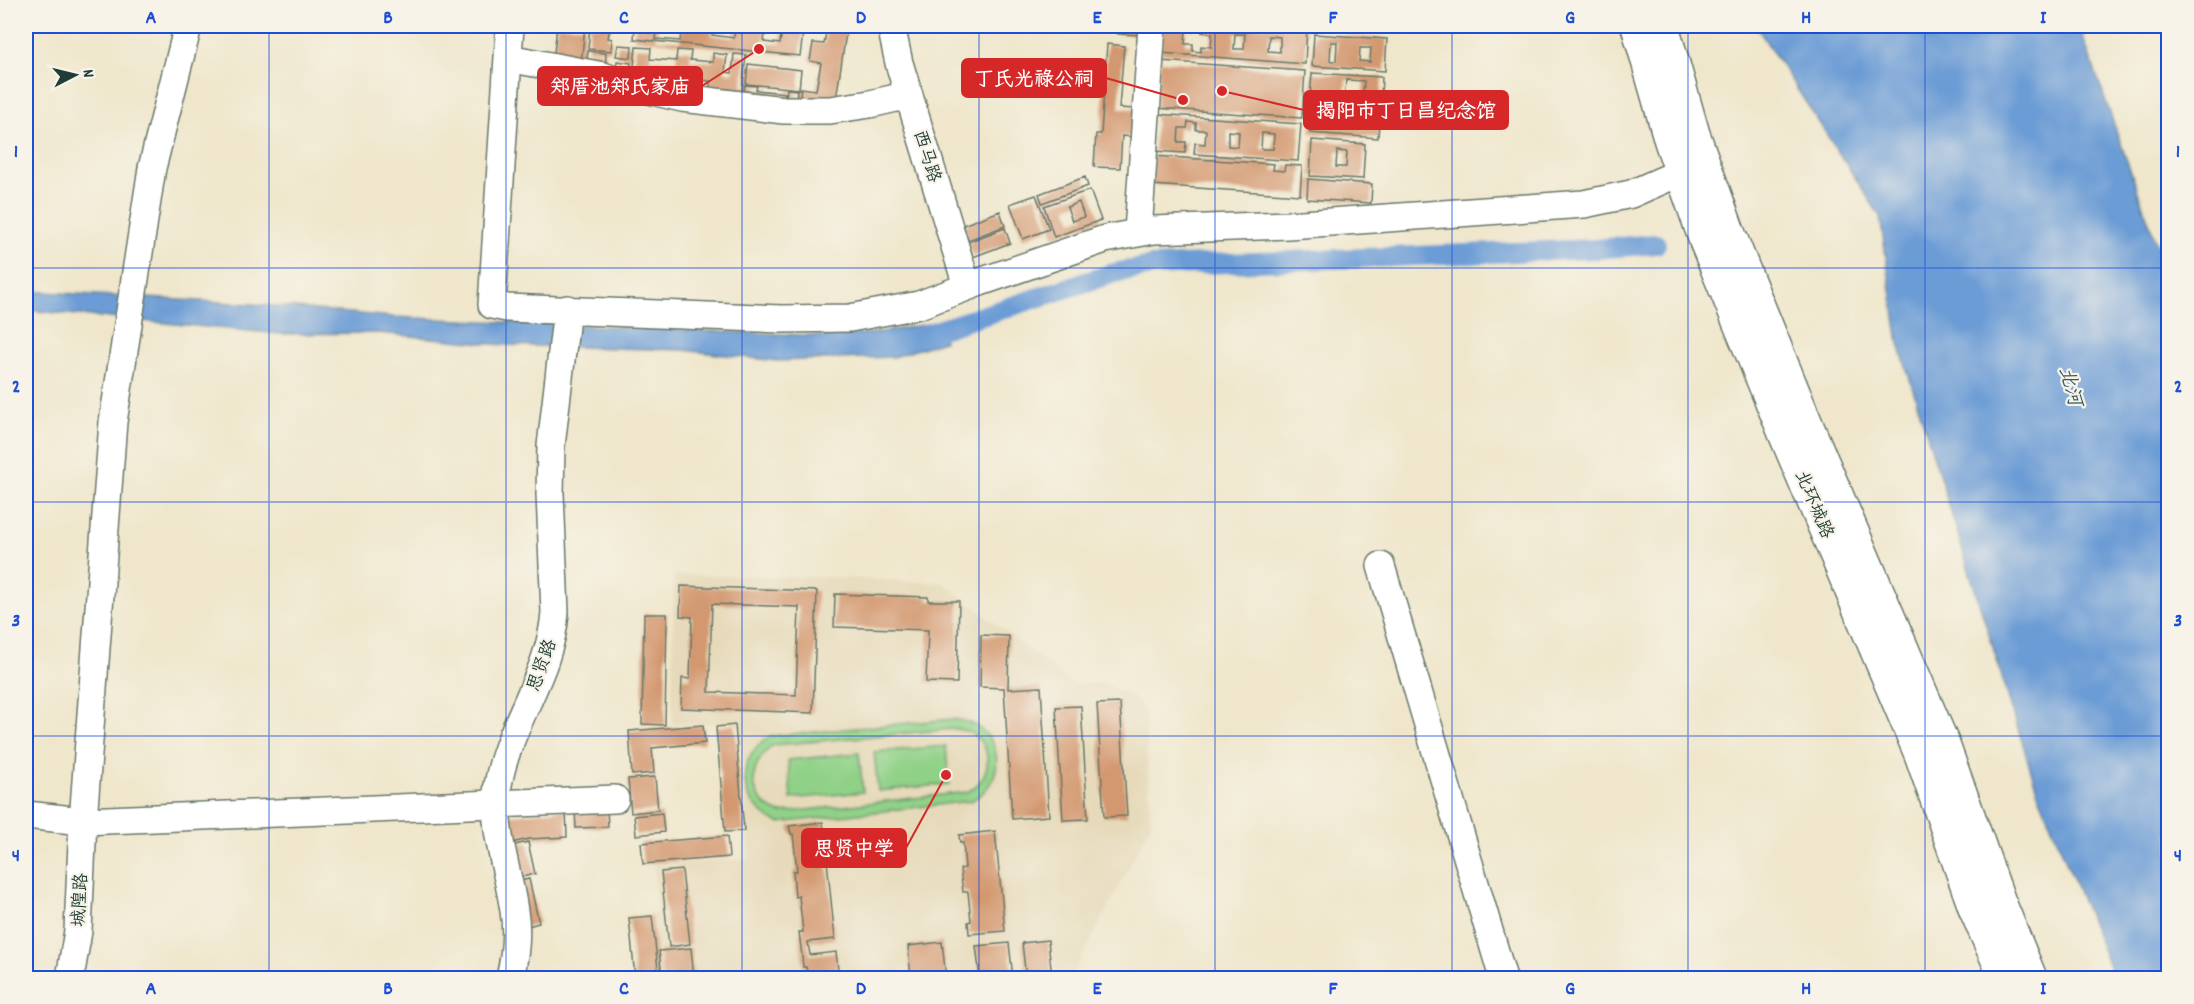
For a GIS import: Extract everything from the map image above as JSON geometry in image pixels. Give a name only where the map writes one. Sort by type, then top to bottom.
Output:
[{"type":"main road","name":"北环城路","points":[[1638,26],[1681,172],[1706,241],[1782,427],[1921,753],[1976,910],[2006,978]]},
{"type":"main road","name":"北环城路","points":[[1662,26],[1693,134],[1728,232],[1808,429],[1943,745],[1999,902],[2030,978]]},
{"type":"street","name":"城隍路","points":[[70,978],[78,931],[83,821],[113,422],[152,168],[188,26]]},
{"type":"street","points":[[510,26],[492,305],[507,308],[566,314],[782,319],[850,318],[919,305],[1105,239],[1138,232],[1288,225],[1584,204],[1631,194],[1681,172]]},
{"type":"street","name":"西马路","points":[[891,26],[909,95],[968,286]]},
{"type":"street","points":[[1138,232],[1152,26]]},
{"type":"street","points":[[508,58],[603,76],[627,85],[682,98],[784,110],[830,110],[909,95]]},
{"type":"street","name":"思贤路","points":[[510,978],[515,954],[516,925],[495,822],[496,803],[505,755],[543,665],[554,628],[550,446],[566,314]]},
{"type":"street","points":[[1381,566],[1503,978]]},
{"type":"street","points":[[26,815],[83,821],[615,799]]},
{"type":"shaded area","points":[[674,575],[824,577],[944,583],[1072,684],[1104,683],[1134,698],[1145,712],[1151,825],[1071,978],[632,978],[626,915],[657,913],[653,864],[749,859],[740,725],[672,723]]},
{"type":"green space","points":[[953,719],[969,723],[982,730],[991,741],[996,753],[996,766],[993,779],[984,791],[971,801],[779,823],[755,806],[748,794],[745,782],[745,770],[750,757],[770,736]],"holes":[[[954,729],[976,737],[987,754],[984,775],[967,792],[780,813],[761,800],[756,791],[754,782],[758,762],[774,745]]]},
{"type":"green space","points":[[946,746],[949,784],[878,791],[874,752]]},
{"type":"green space","points":[[859,753],[863,792],[791,799],[788,760]]},
{"type":"water","name":"北河","points":[[1756,26],[2079,26],[2168,276],[2168,978],[2114,978],[2038,793],[1899,344],[1880,216]]},
{"type":"water","points":[[26,291],[252,304],[393,317],[826,336],[875,333],[939,322],[944,341],[893,357],[777,361],[683,350],[504,345],[378,333],[282,334],[26,310]]},
{"type":"building","points":[[557,26],[585,26],[581,65],[553,62]]},
{"type":"building","points":[[590,26],[612,26],[608,38],[612,39],[611,51],[588,49]]},
{"type":"building","points":[[635,26],[658,26],[656,39],[680,41],[682,26],[713,26],[712,35],[734,38],[735,26],[766,26],[764,42],[780,44],[782,26],[804,26],[800,56],[634,39]]},
{"type":"building","points":[[815,26],[847,26],[835,106],[799,100],[801,88],[816,90],[821,63],[810,61],[813,43],[824,44],[826,32],[815,30]]},
{"type":"building","points":[[1119,26],[1142,26],[1141,35],[1118,34]]},
{"type":"building","points":[[1163,26],[1194,26],[1194,30],[1186,30],[1185,44],[1193,44],[1193,51],[1201,52],[1201,46],[1211,47],[1212,33],[1202,32],[1203,26],[1307,27],[1305,64],[1161,53]],"holes":[[[1235,34],[1245,34],[1244,49],[1234,49]],[[1269,36],[1280,37],[1280,52],[1268,51]]]},
{"type":"building","points":[[1314,34],[1387,39],[1385,71],[1312,66]],"holes":[[[1331,42],[1337,42],[1336,61],[1330,61]],[[1360,48],[1371,48],[1370,62],[1359,61]]]},
{"type":"building","points":[[1107,44],[1124,46],[1119,108],[1135,109],[1134,137],[1122,136],[1120,168],[1094,167],[1096,134],[1101,134]]},
{"type":"building","points":[[618,45],[632,46],[631,58],[616,56]]},
{"type":"building","points":[[636,47],[651,48],[650,59],[676,61],[677,50],[691,51],[690,60],[713,62],[713,53],[727,55],[725,72],[732,73],[734,54],[746,55],[742,93],[710,90],[710,81],[688,79],[688,82],[633,76]]},
{"type":"building","points":[[588,51],[606,53],[605,71],[586,69]]},
{"type":"building","points":[[617,61],[631,63],[629,81],[615,80]]},
{"type":"building","points":[[1160,61],[1305,71],[1302,118],[1156,108]]},
{"type":"building","points":[[748,64],[801,70],[799,89],[746,84]]},
{"type":"building","points":[[1312,73],[1382,77],[1380,116],[1309,111]],"holes":[[[1346,80],[1364,81],[1362,104],[1344,103]]]},
{"type":"building","points":[[745,85],[757,86],[756,90],[785,93],[784,105],[743,101]]},
{"type":"building","points":[[787,89],[797,90],[796,107],[785,106]]},
{"type":"building","points":[[1156,114],[1301,124],[1298,161],[1194,154],[1195,143],[1205,144],[1206,130],[1196,130],[1196,123],[1188,122],[1187,128],[1179,128],[1178,142],[1186,142],[1185,153],[1154,151]],"holes":[[[1228,131],[1239,132],[1238,147],[1228,146]],[[1262,133],[1274,134],[1273,149],[1261,149]]]},
{"type":"building","points":[[1312,116],[1379,121],[1378,138],[1310,133]]},
{"type":"building","points":[[1312,140],[1365,144],[1363,179],[1310,176]],"holes":[[[1337,151],[1347,152],[1346,167],[1336,167]]]},
{"type":"building","points":[[1153,156],[1274,164],[1273,170],[1284,171],[1285,165],[1302,166],[1300,195],[1152,185]]},
{"type":"building","points":[[1085,177],[1088,186],[1042,203],[1039,194]]},
{"type":"building","points":[[1308,179],[1372,184],[1371,203],[1307,199]]},
{"type":"building","points":[[1090,190],[1101,220],[1054,237],[1044,206]],"holes":[[[1079,202],[1084,217],[1072,221],[1067,207]]]},
{"type":"building","points":[[1036,195],[1049,229],[1023,239],[1010,204]]},
{"type":"building","points":[[1000,211],[1005,226],[968,240],[963,225]]},
{"type":"building","points":[[1005,228],[1010,243],[973,257],[968,242]]},
{"type":"building","points":[[681,586],[817,591],[813,713],[681,708],[682,678],[690,679],[692,617],[680,616]],"holes":[[[712,604],[799,607],[796,695],[709,692]]]},
{"type":"building","points":[[835,594],[928,597],[928,601],[959,601],[957,683],[926,682],[928,630],[834,627]]},
{"type":"building","points":[[644,614],[667,614],[665,725],[642,724]]},
{"type":"building","points":[[981,635],[1009,636],[1008,689],[1041,687],[1049,816],[1012,819],[1004,688],[980,687]]},
{"type":"building","points":[[1120,703],[1127,816],[1104,817],[1097,704]]},
{"type":"building","points":[[1081,706],[1088,819],[1063,820],[1056,707]]},
{"type":"building","points":[[703,725],[705,743],[652,748],[654,773],[632,775],[629,731]]},
{"type":"building","points":[[735,725],[744,831],[725,832],[716,727]]},
{"type":"building","points":[[655,777],[658,810],[631,813],[628,779]]},
{"type":"building","points":[[566,809],[567,837],[529,839],[502,845],[504,816]]},
{"type":"building","points":[[607,809],[608,827],[576,828],[575,810]]},
{"type":"building","points":[[662,813],[664,832],[636,835],[634,816]]},
{"type":"building","points":[[823,822],[835,939],[808,942],[810,955],[836,952],[839,978],[808,978],[806,967],[803,967],[799,932],[803,932],[799,896],[795,897],[793,871],[797,871],[793,834],[789,826]]},
{"type":"building","points":[[995,831],[1005,931],[969,934],[968,922],[971,921],[968,892],[963,892],[960,869],[965,868],[963,843],[960,843],[959,835]]},
{"type":"building","points":[[727,836],[729,857],[643,864],[641,843]]},
{"type":"building","points":[[528,842],[535,874],[509,880],[502,848]]},
{"type":"building","points":[[682,870],[690,944],[669,947],[661,872]]},
{"type":"building","points":[[529,879],[539,923],[521,928],[511,883]]},
{"type":"building","points":[[652,916],[659,978],[635,978],[629,918]]},
{"type":"building","points":[[1048,940],[1052,978],[1026,978],[1022,943]]},
{"type":"building","points":[[942,942],[946,978],[911,978],[908,946]]},
{"type":"building","points":[[1009,943],[1013,978],[980,978],[976,946]]},
{"type":"building","points":[[691,948],[694,978],[662,978],[659,951]]},
{"type":"building","points":[[898,971],[899,978],[866,978],[866,975]]},
{"type":"waterway","points":[[917,337],[1114,273],[1152,266],[1596,249],[1656,244]]},
{"type":"place","name":"郑厝池郑氏家庙","points":[[759,49]]},
{"type":"place","name":"揭阳市丁日昌纪念馆","points":[[1222,91]]},
{"type":"place","name":"丁氏光禄公祠","points":[[1183,100]]},
{"type":"place","name":"思贤中学","points":[[946,775]]}]
